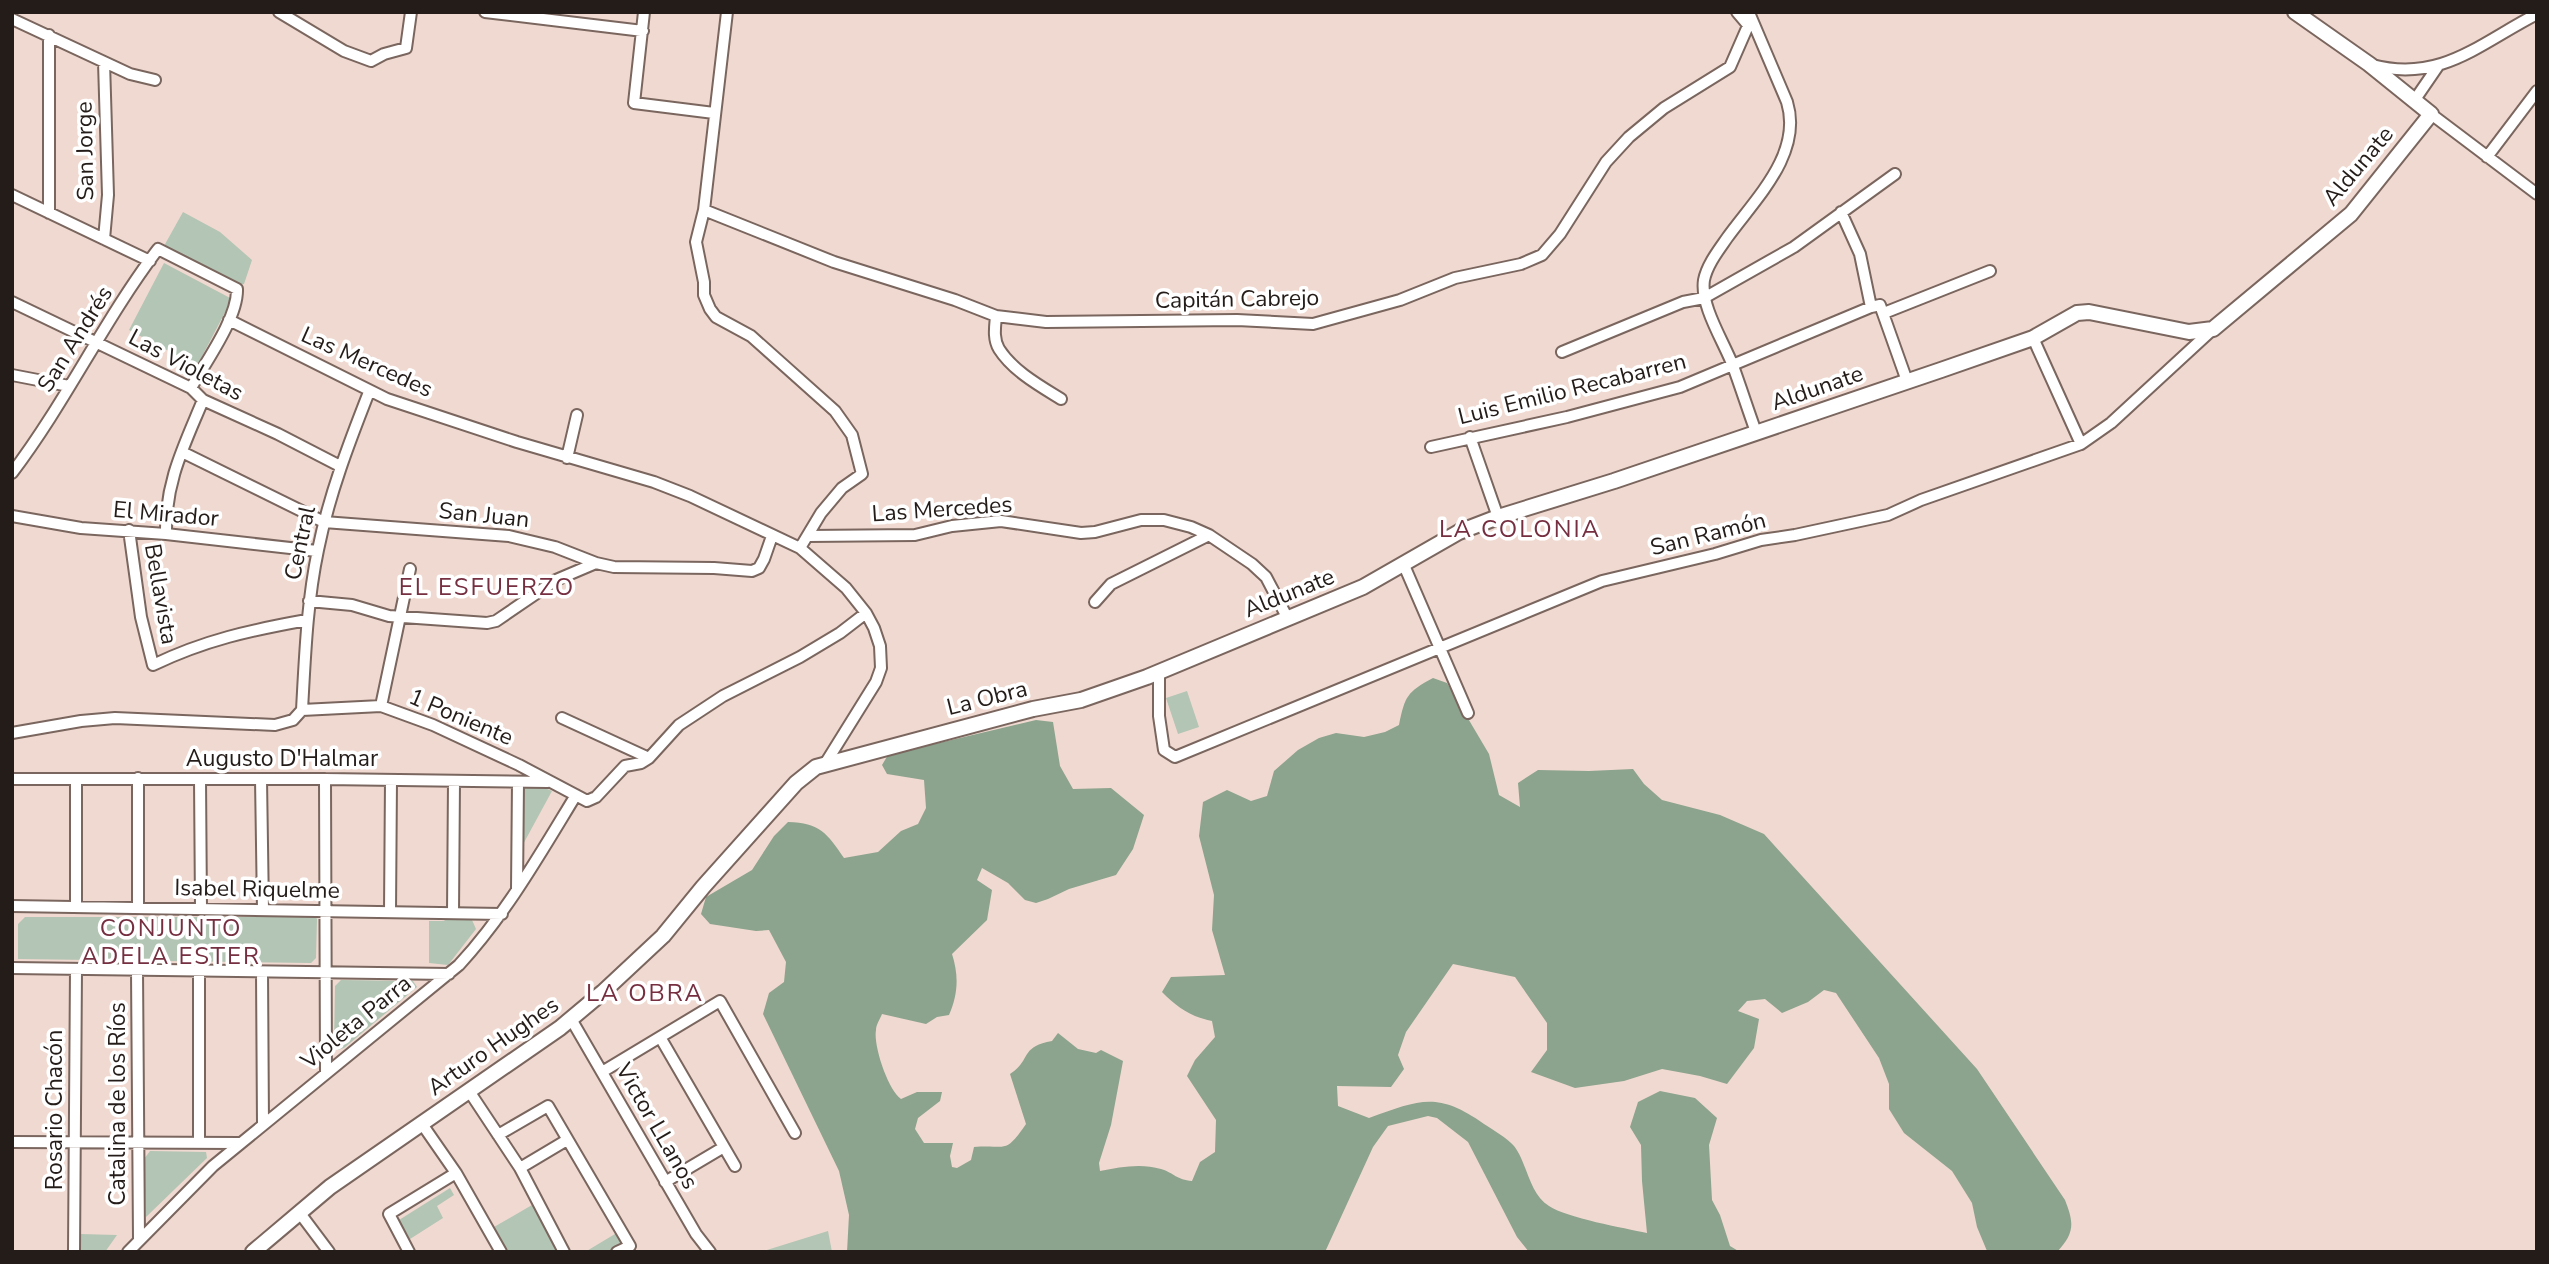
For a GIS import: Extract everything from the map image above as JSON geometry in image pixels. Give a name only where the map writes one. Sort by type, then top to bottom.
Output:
[{"type":"street","points":[[279,12],[344,51],[371,61],[406,48],[411,12]]},
{"type":"street","points":[[485,12],[569,17],[643,31]]},
{"type":"street","points":[[644,12],[634,103],[714,113]]},
{"type":"street","points":[[727,12],[704,210],[696,242],[704,295],[716,317],[751,336],[835,411],[852,435],[862,474],[842,488],[821,513],[800,548]]},
{"type":"street","points":[[1737,12],[1749,19],[1791,115],[1790,139],[1782,162],[1707,268],[1704,282],[1704,298],[1733,365],[1756,432]]},
{"type":"street","points":[[2295,12],[2370,64],[2535,193]]},
{"type":"street","points":[[2370,64],[2397,70],[2438,66],[2479,47],[2537,14]]},
{"type":"street","points":[[12,19],[130,74],[155,80]]},
{"type":"street","name":"Capitán Cabrejo","points":[[704,210],[834,261],[956,300],[996,316],[1046,322],[1237,320],[1313,324],[1400,300],[1455,278],[1521,264],[1542,255],[1560,234],[1606,162],[1629,137],[1664,108],[1730,67],[1749,19]]},
{"type":"street","points":[[49,35],[49,213]]},
{"type":"street","name":"San Jorge","points":[[104,62],[108,195],[104,239]]},
{"type":"street","points":[[2414,101],[2438,66]]},
{"type":"street","points":[[2487,157],[2537,91]]},
{"type":"street","name":"Aldunate","points":[[1159,671],[1363,587],[1459,532],[1497,517],[1614,481],[2033,338],[2077,313],[2089,312],[2189,332],[2213,329],[2351,214],[2431,114]]},
{"type":"street","points":[[1562,352],[1683,302],[1704,298],[1794,247],[1895,174]]},
{"type":"street","points":[[12,195],[149,261],[158,249],[237,289],[237,298],[229,320],[191,388]]},
{"type":"street","points":[[1841,212],[1860,254],[1871,307],[1880,305],[1884,313],[1907,381]]},
{"type":"street","name":"San Andrés","points":[[12,473],[46,425],[149,261]]},
{"type":"street","points":[[1884,313],[1990,271]]},
{"type":"street","name":"Las Violetas","points":[[12,302],[97,341],[191,388],[203,400],[340,466]]},
{"type":"street","name":"Luis Emilio Recabarren","points":[[1431,447],[1567,417],[1680,387],[1871,307]]},
{"type":"street","points":[[996,316],[998,348],[1019,371],[1061,398]]},
{"type":"street","name":"Las Mercedes","points":[[229,320],[387,399],[567,458],[654,482],[690,495],[800,548],[846,588],[866,613],[880,646],[881,668],[864,702],[825,764]]},
{"type":"street","name":"San Ramón","points":[[1159,671],[1159,716],[1164,750],[1175,757],[1602,582],[1761,540],[1888,515],[1922,500],[2081,444],[2112,424],[2213,329]]},
{"type":"street","points":[[2033,338],[2081,444]]},
{"type":"street","points":[[12,375],[69,386]]},
{"type":"street","name":"Central","points":[[302,710],[307,620],[317,551],[340,466],[369,391]]},
{"type":"street","points":[[166,534],[168,493],[203,400]]},
{"type":"street","points":[[567,458],[577,415]]},
{"type":"street","points":[[1470,437],[1497,517]]},
{"type":"street","name":"San Juan","points":[[182,452],[324,522],[509,536],[555,547],[596,563],[633,568],[752,571],[759,568],[765,559],[772,536]]},
{"type":"street","name":"El Mirador","points":[[12,516],[81,528],[129,530],[317,551]]},
{"type":"street","name":"Las Mercedes","points":[[808,536],[915,535],[952,526],[1001,522],[1081,533],[1152,520],[1176,522],[1209,535],[1266,577],[1287,617]]},
{"type":"street","name":"Bellavista","points":[[129,530],[141,617],[153,665],[206,642],[244,631],[307,620]]},
{"type":"street","points":[[1095,602],[1111,584],[1209,535]]},
{"type":"street","points":[[309,601],[335,603],[389,616],[487,623],[496,621],[556,580],[596,563]]},
{"type":"street","points":[[1403,563],[1468,713]]},
{"type":"street","points":[[381,706],[410,569]]},
{"type":"street","points":[[625,766],[641,763],[649,758],[679,725],[704,708],[810,651],[866,613]]},
{"type":"street","name":"La Obra","points":[[825,764],[1033,709],[1082,700],[1159,671]]},
{"type":"street","name":"1 Poniente","points":[[12,733],[107,719],[275,725],[293,720],[302,710],[381,706],[433,725],[576,795]]},
{"type":"street","points":[[562,718],[649,758]]},
{"type":"street","points":[[576,795],[587,801],[596,797],[625,766],[631,749]]},
{"type":"street","name":"Arturo Hughes","points":[[253,1252],[330,1187],[572,1019],[663,936],[796,783],[825,764]]},
{"type":"street","name":"Augusto D'Halmar","points":[[12,779],[551,782]]},
{"type":"street","points":[[76,779],[76,907]]},
{"type":"street","points":[[138,779],[138,908]]},
{"type":"street","points":[[200,779],[201,909]]},
{"type":"street","points":[[261,779],[263,910]]},
{"type":"street","points":[[325,779],[326,1073]]},
{"type":"street","points":[[390,911],[391,780]]},
{"type":"street","points":[[453,913],[454,781]]},
{"type":"street","points":[[517,892],[518,782]]},
{"type":"street","name":"Violeta Parra","points":[[128,1252],[194,1183],[239,1143],[468,956],[517,892],[576,795]]},
{"type":"street","name":"Isabel Riquelme","points":[[12,906],[502,914]]},
{"type":"street","points":[[12,968],[449,974]]},
{"type":"street","name":"Rosario Chacón","points":[[74,1252],[76,969]]},
{"type":"street","name":"Catalina de los Ríos","points":[[137,970],[139,1239]]},
{"type":"street","points":[[199,971],[199,1143]]},
{"type":"street","points":[[262,972],[263,1125]]},
{"type":"street","points":[[602,1072],[720,1001],[795,1133]]},
{"type":"street","name":"Victor LLanos","points":[[572,1019],[665,1182],[709,1252]]},
{"type":"street","points":[[660,1037],[735,1166]]},
{"type":"street","points":[[469,1091],[520,1168],[564,1252]]},
{"type":"street","points":[[498,1135],[548,1107],[630,1247],[617,1252]]},
{"type":"street","points":[[422,1124],[456,1174],[501,1252]]},
{"type":"street","points":[[520,1168],[567,1140]]},
{"type":"street","points":[[12,1142],[239,1143]]},
{"type":"street","points":[[665,1182],[724,1147]]},
{"type":"street","points":[[409,1252],[389,1214],[456,1174]]},
{"type":"street","points":[[299,1212],[329,1252]]},
{"type":"green space","points":[[183,212],[220,232],[252,260],[244,284],[238,285],[164,246]]},
{"type":"green space","points":[[164,263],[232,299],[197,366],[129,330]]},
{"type":"green space","points":[[1433,678],[1447,683],[1489,754],[1499,795],[1520,807],[1518,783],[1538,770],[1633,769],[1644,784],[1662,800],[1720,815],[1764,834],[1977,1069],[2065,1200],[2071,1228],[2057,1252],[1987,1251],[1977,1227],[1972,1203],[1952,1171],[1904,1133],[1889,1109],[1889,1084],[1879,1058],[1836,993],[1824,990],[1808,1002],[1782,1013],[1765,999],[1747,1001],[1738,1011],[1759,1019],[1754,1048],[1727,1084],[1662,1069],[1624,1081],[1575,1088],[1531,1072],[1547,1050],[1547,1023],[1515,977],[1453,964],[1406,1032],[1398,1055],[1404,1069],[1391,1087],[1337,1086],[1338,1106],[1369,1118],[1415,1103],[1440,1103],[1453,1107],[1496,1131],[1514,1146],[1537,1194],[1549,1206],[1582,1218],[1647,1233],[1641,1145],[1630,1127],[1638,1102],[1660,1091],[1695,1098],[1717,1118],[1709,1145],[1712,1200],[1730,1246],[1740,1252],[1529,1252],[1517,1237],[1468,1142],[1437,1118],[1428,1116],[1388,1126],[1373,1147],[1325,1252],[847,1252],[849,1215],[839,1171],[763,1014],[769,993],[784,982],[786,962],[769,930],[756,931],[710,924],[701,914],[706,897],[752,870],[774,836],[788,822],[808,825],[822,831],[844,858],[878,852],[901,831],[918,824],[926,808],[924,780],[887,774],[882,765],[888,755],[1036,720],[1053,722],[1060,766],[1073,789],[1111,788],[1144,815],[1133,849],[1116,875],[1069,889],[1036,903],[1025,900],[1008,883],[982,868],[977,880],[992,890],[987,920],[952,954],[956,985],[949,1015],[937,1017],[926,1024],[882,1014],[876,1030],[879,1056],[891,1087],[901,1099],[917,1092],[942,1092],[940,1101],[918,1118],[915,1129],[924,1143],[953,1143],[950,1156],[952,1167],[957,1168],[971,1160],[974,1147],[1009,1145],[1026,1124],[1010,1074],[1017,1069],[1030,1050],[1052,1041],[1058,1033],[1078,1049],[1096,1053],[1101,1050],[1123,1061],[1111,1125],[1099,1163],[1100,1171],[1146,1166],[1192,1181],[1200,1162],[1215,1152],[1216,1120],[1187,1076],[1195,1060],[1215,1037],[1212,1021],[1185,1011],[1162,992],[1171,977],[1225,975],[1212,930],[1214,895],[1199,836],[1203,802],[1227,790],[1251,801],[1267,796],[1274,771],[1298,750],[1319,738],[1336,733],[1364,737],[1399,725],[1408,696]]},
{"type":"green space","points":[[1187,691],[1199,727],[1178,734],[1166,698]]},
{"type":"green space","points":[[523,785],[538,785],[552,791],[521,848]]},
{"type":"green space","points":[[312,912],[317,919],[316,958],[311,963],[18,959],[18,924],[25,917],[257,917],[258,913]]},
{"type":"green space","points":[[472,920],[476,929],[448,965],[429,963],[429,921]]},
{"type":"green space","points":[[341,980],[413,981],[417,987],[344,1048],[338,1050],[334,1045],[335,986]]},
{"type":"green space","points":[[150,1151],[206,1152],[207,1158],[146,1217],[144,1159]]},
{"type":"green space","points":[[450,1188],[454,1195],[437,1206],[443,1218],[410,1239],[399,1220]]},
{"type":"green space","points":[[532,1205],[562,1252],[508,1252],[494,1227]]},
{"type":"green space","points":[[620,1231],[628,1252],[585,1252]]},
{"type":"green space","points":[[828,1231],[832,1252],[760,1252]]},
{"type":"green space","points":[[80,1234],[117,1235],[105,1252],[80,1252]]},
{"type":"district","name":"LA COLONIA","points":[[1520,529]]},
{"type":"district","name":"EL ESFUERZO","points":[[487,587]]},
{"type":"district","name":"CONJUNTO ADELA ESTER","points":[[171,942]]},
{"type":"district","name":"LA OBRA","points":[[645,993]]}]
